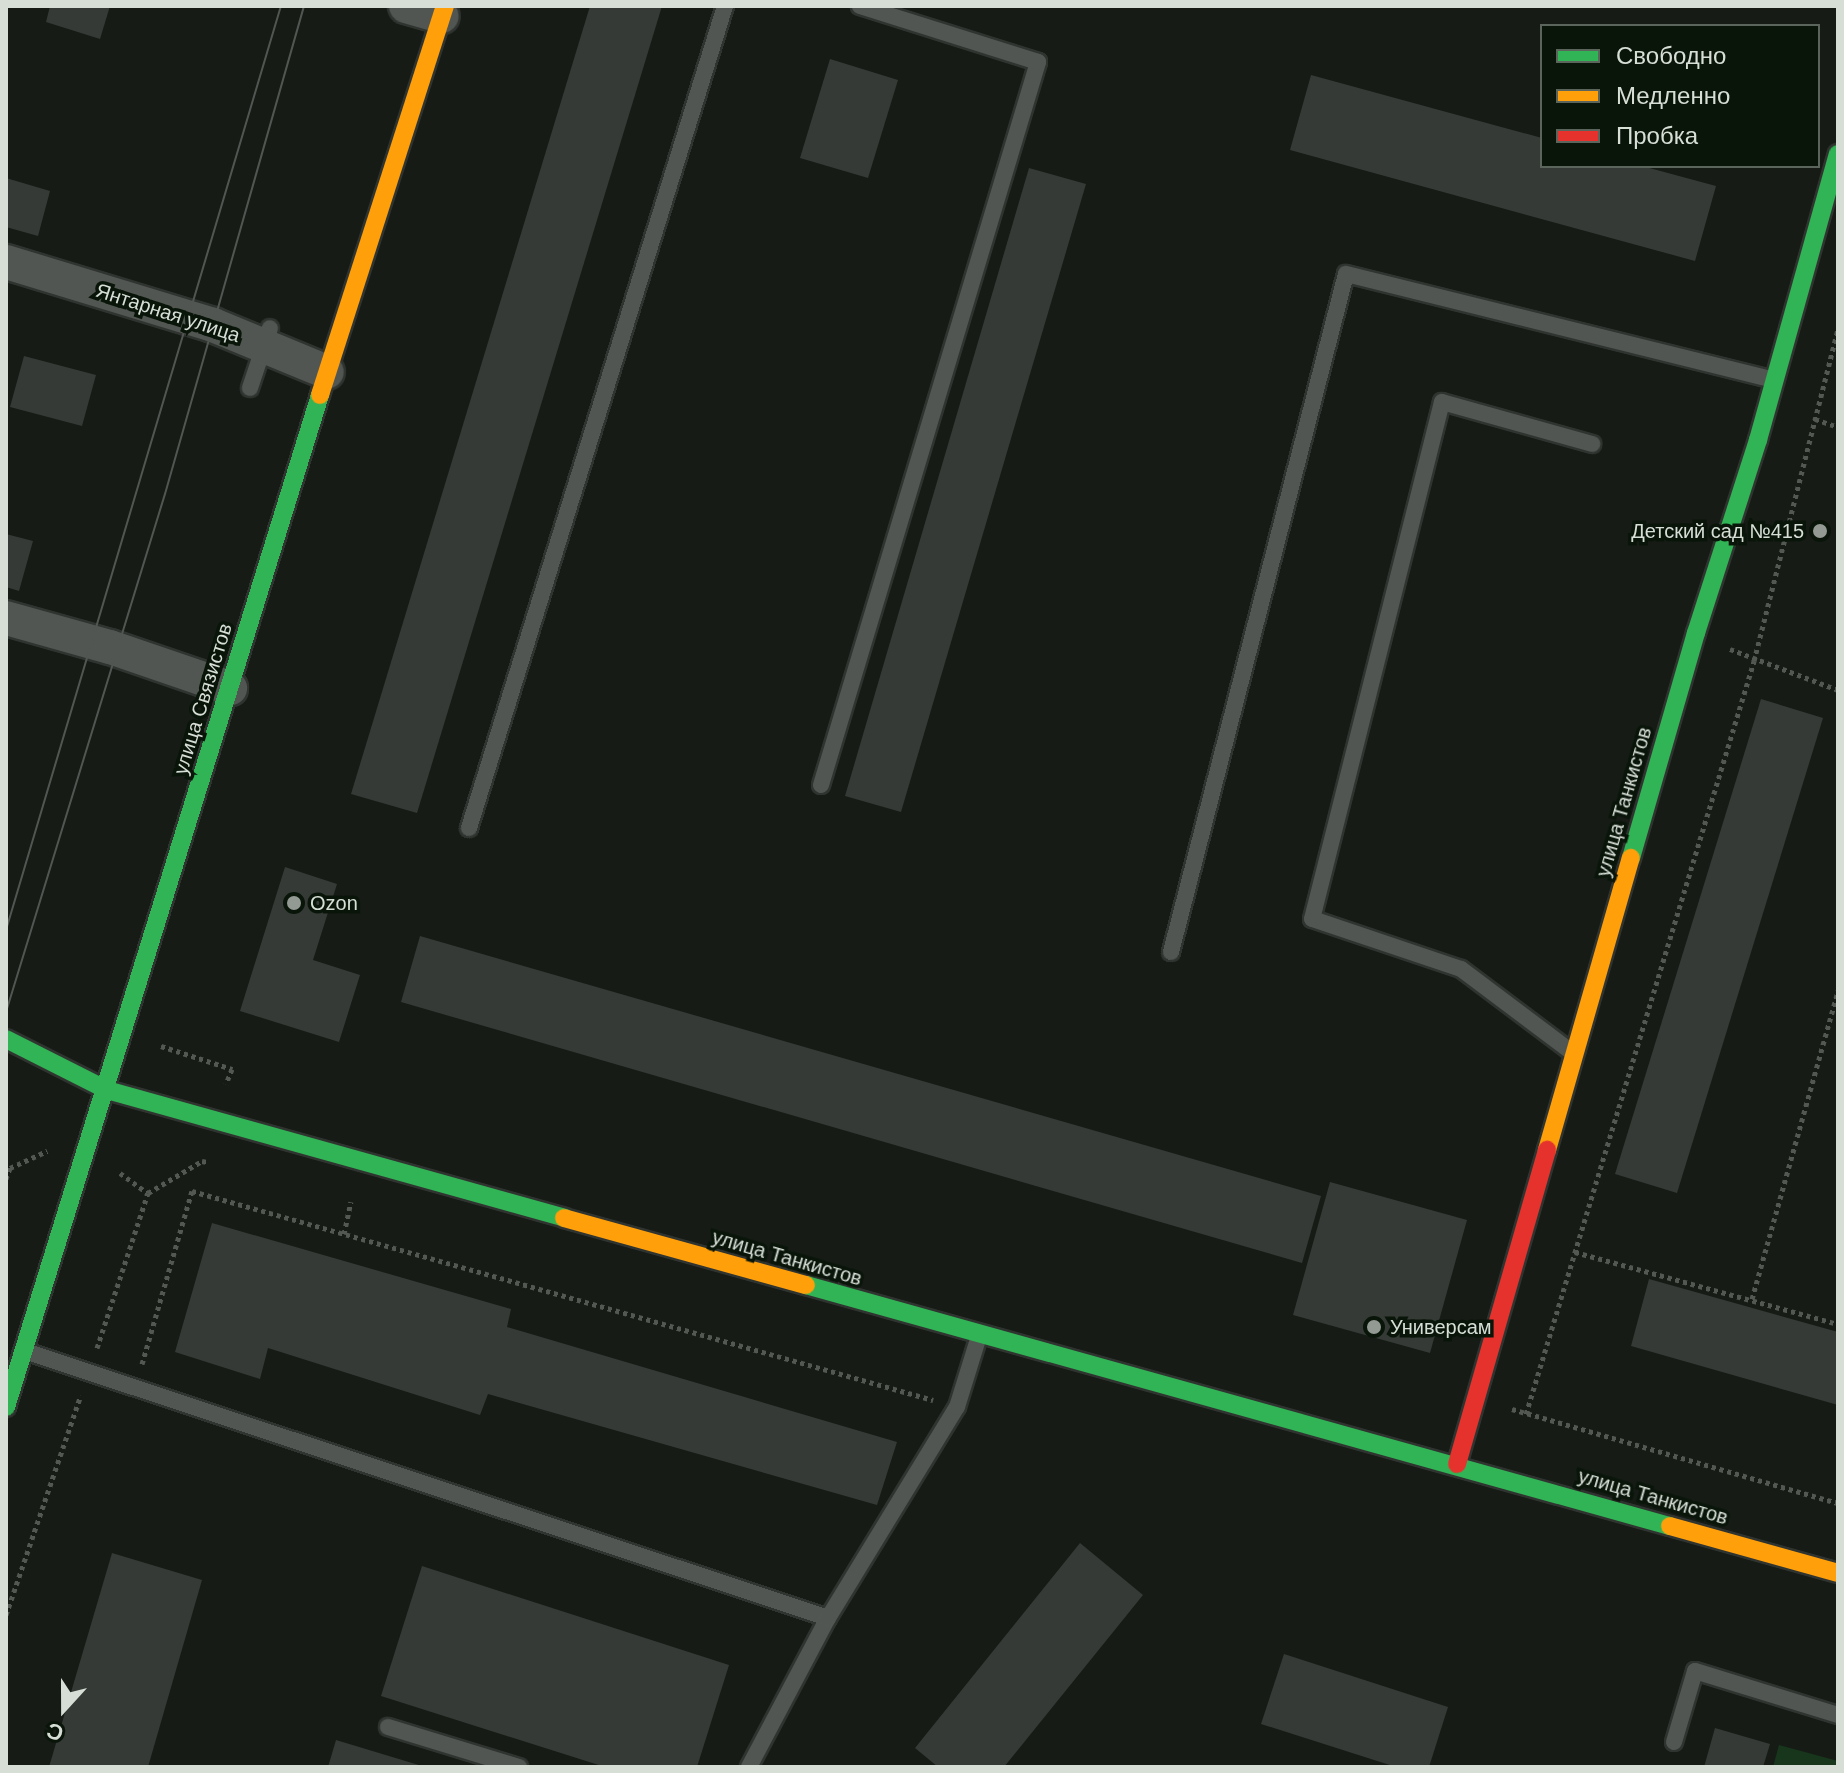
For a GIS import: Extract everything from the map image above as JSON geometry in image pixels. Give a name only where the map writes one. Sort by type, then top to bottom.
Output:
[{"type":"street","points":[[406,6],[444,11]]},
{"type":"street","name":"улица Связистов","points":[[6,1407],[15,1349],[107,1090],[327,372],[444,11]]},
{"type":"street","name":"улица Танкистов","points":[[1457,1464],[1696,633],[1775,380],[1838,154]]},
{"type":"street","name":"Янтарная улица","points":[[6,262],[213,325],[267,337],[327,372]]},
{"type":"street","points":[[6,618],[110,647],[230,688]]},
{"type":"street","name":"улица Танкистов","points":[[6,1039],[107,1090],[979,1335],[1457,1464],[1838,1573]]},
{"type":"lane","points":[[469,828],[725,6]]},
{"type":"lane","points":[[821,785],[1038,62],[860,6]]},
{"type":"lane","points":[[1171,952],[1346,274],[1775,380]]},
{"type":"lane","points":[[250,388],[267,337]]},
{"type":"lane","points":[[1575,1054],[1461,969],[1312,919],[1442,402],[1592,444]]},
{"type":"lane","points":[[749,1767],[828,1618],[957,1407],[979,1335]]},
{"type":"lane","points":[[15,1349],[828,1618]]},
{"type":"lane","points":[[1674,1742],[1695,1671],[1838,1715]]},
{"type":"lane","points":[[388,1727],[519,1767]]},
{"type":"path","points":[[1526,1414],[1754,661],[1838,328]]},
{"type":"path","points":[[1815,419],[1838,427]]},
{"type":"path","points":[[1696,633],[1754,661],[1838,690]]},
{"type":"path","points":[[1752,1299],[1838,990]]},
{"type":"path","points":[[6,1615],[148,1193],[202,1161],[217,1165]]},
{"type":"path","points":[[135,1389],[192,1191],[957,1407]]},
{"type":"path","points":[[338,1198],[354,1203],[344,1234]]},
{"type":"path","points":[[1575,1252],[1838,1324]]},
{"type":"path","points":[[1475,1398],[1838,1503]]},
{"type":"green space","points":[[1779,1745],[1838,1761],[1838,1767],[1773,1767]]},
{"type":"building","points":[[50,6],[110,6],[100,39],[46,22]]},
{"type":"building","points":[[590,6],[662,6],[417,813],[351,794]]},
{"type":"building","points":[[830,59],[898,80],[868,178],[800,158]]},
{"type":"building","points":[[1311,75],[1540,137],[1540,168],[1649,168],[1716,186],[1695,261],[1290,150]]},
{"type":"building","points":[[1029,168],[1086,184],[901,812],[845,796]]},
{"type":"building","points":[[6,178],[50,191],[38,236],[6,227]]},
{"type":"building","points":[[24,356],[96,375],[82,426],[10,407]]},
{"type":"building","points":[[6,534],[33,541],[19,591],[6,587]]},
{"type":"building","points":[[1761,699],[1823,718],[1677,1193],[1615,1174]]},
{"type":"building","points":[[285,867],[337,884],[313,960],[360,975],[339,1042],[240,1011]]},
{"type":"building","points":[[420,936],[1321,1196],[1302,1263],[401,1002]]},
{"type":"building","points":[[1330,1182],[1467,1220],[1430,1353],[1293,1315]]},
{"type":"building","points":[[212,1223],[511,1309],[507,1327],[897,1442],[877,1505],[488,1394],[480,1415],[268,1348],[260,1379],[175,1352]]},
{"type":"building","points":[[1649,1279],[1838,1332],[1838,1405],[1631,1346]]},
{"type":"building","points":[[1080,1543],[1143,1595],[1004,1767],[938,1767],[915,1748]]},
{"type":"building","points":[[112,1553],[202,1580],[148,1767],[49,1767]]},
{"type":"building","points":[[422,1566],[729,1665],[697,1767],[605,1767],[381,1696]]},
{"type":"building","points":[[1284,1654],[1448,1707],[1429,1767],[1396,1767],[1261,1724]]},
{"type":"building","points":[[1715,1728],[1770,1744],[1763,1767],[1704,1767]]},
{"type":"building","points":[[336,1740],[422,1766],[422,1767],[328,1767]]},
{"type":"tram line","points":[[6,930],[281,6]]},
{"type":"tram line","points":[[6,1012],[165,494],[304,6]]},
{"type":"traffic: fast","points":[[1631,858],[1696,633],[1758,440],[1838,154]]},
{"type":"traffic: fast","points":[[6,1407],[320,395]]},
{"type":"traffic: fast","points":[[6,1039],[107,1090],[564,1218]]},
{"type":"traffic: fast","points":[[806,1285],[1670,1526]]},
{"type":"traffic: slow","points":[[320,395],[445,6]]},
{"type":"traffic: slow","points":[[1547,1150],[1631,858]]},
{"type":"traffic: slow","points":[[564,1218],[806,1285]]},
{"type":"traffic: slow","points":[[1670,1526],[1838,1573]]},
{"type":"traffic: jam","points":[[1457,1464],[1547,1150]]},
{"type":"place","name":"Детский сад №415","points":[[1820,531]]},
{"type":"place","name":"Ozon","points":[[294,903]]},
{"type":"place","name":"Универсам","points":[[1374,1327]]}]
